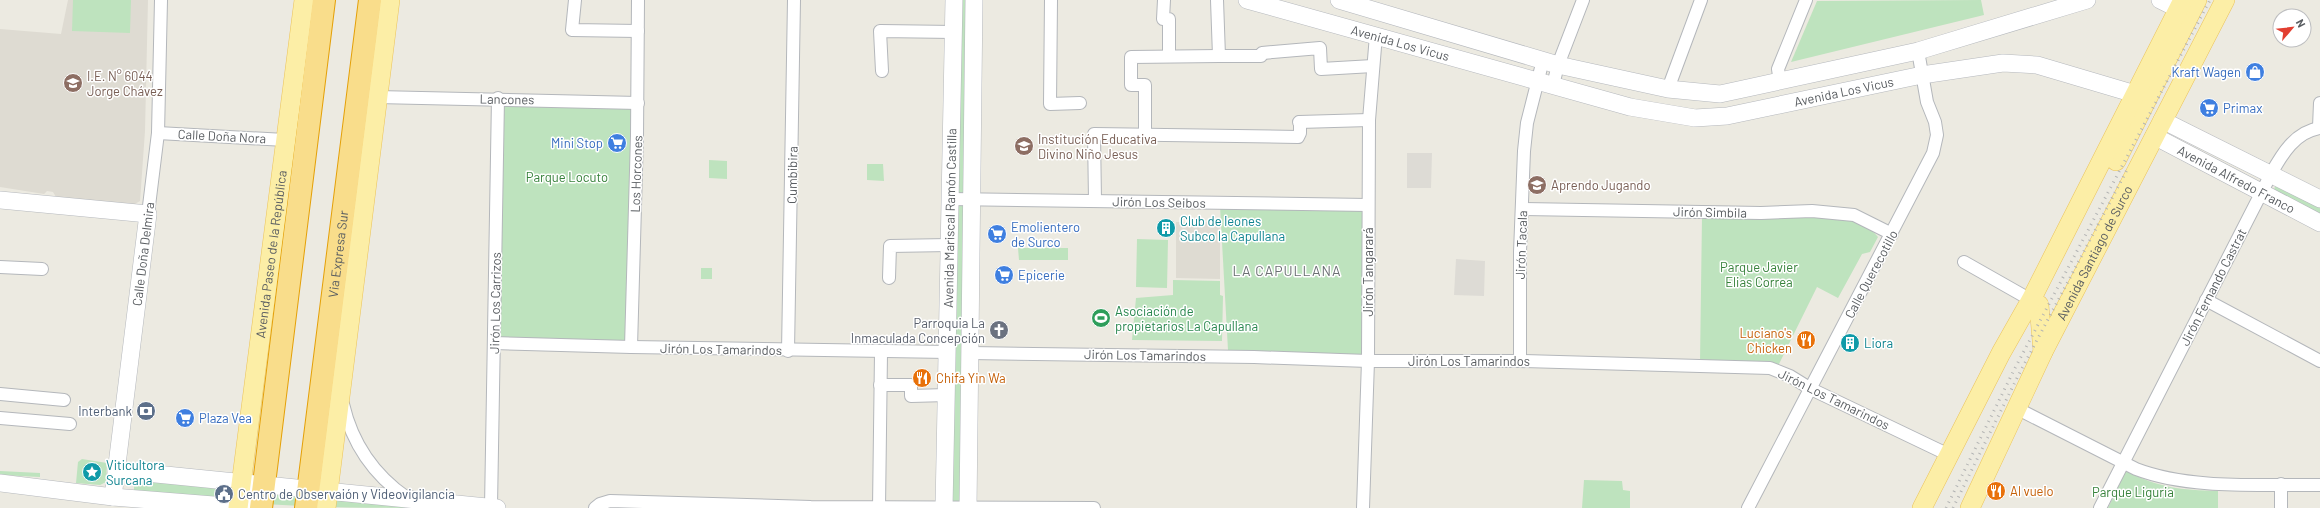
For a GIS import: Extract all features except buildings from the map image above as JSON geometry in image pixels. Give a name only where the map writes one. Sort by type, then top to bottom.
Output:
[{"type":"highway","points":[[261,508],[324,0]]},
{"type":"highway","name":"Via Expresa Sur","points":[[317,499],[370,0]]},
{"type":"main road","name":"Avenida Paseo de la República","points":[[243,508],[242,482],[304,0]]},
{"type":"main road","points":[[317,499],[342,370],[390,0]]},
{"type":"main road","name":"Avenida Santiago de Surco","points":[[1922,508],[1951,450],[2148,100],[2197,0]]},
{"type":"main road","name":"Avenida Santiago de Surco","points":[[1970,508],[2043,352],[2225,0]]},
{"type":"main road","name":"Avenida Santiago de Surco","points":[[2035,302],[2180,4]]},
{"type":"main road","points":[[2035,302],[2043,352]]},
{"type":"street","name":"Calle Doña Delmira","points":[[112,503],[158,133],[161,0]]},
{"type":"street","points":[[574,0],[572,30],[638,31]]},
{"type":"street","name":"Los Horcones","points":[[630,348],[638,102],[638,0]]},
{"type":"street","name":"Cumbibira","points":[[788,351],[794,0]]},
{"type":"street","name":"Avenida Mariscal Ramón Castilla","points":[[944,508],[954,0]]},
{"type":"street","name":"Avenida Mariscal Ramón Castilla","points":[[968,508],[970,200],[974,0]]},
{"type":"street","points":[[1051,0],[1050,104],[1080,103]]},
{"type":"street","points":[[1164,0],[1163,19],[1169,19],[1169,56]]},
{"type":"street","points":[[1217,0],[1219,56]]},
{"type":"street","name":"Avenida Los Vicus","points":[[1247,0],[1630,107],[1695,118],[1750,113],[1922,75],[2003,63],[2037,65],[2135,94]]},
{"type":"street","name":"Avenida Los Vicus","points":[[1339,0],[1551,63],[1668,89],[1720,94],[1918,51],[2083,0]]},
{"type":"street","points":[[1546,83],[1551,63],[1583,0]]},
{"type":"street","points":[[1668,89],[1701,0]]},
{"type":"street","points":[[1780,82],[1778,69],[1806,0]]},
{"type":"street","points":[[2160,0],[2180,4]]},
{"type":"street","points":[[882,71],[880,31],[954,32]]},
{"type":"street","name":"Jirón Tangarará","points":[[1363,508],[1368,361],[1369,120],[1376,36]]},
{"type":"street","points":[[1145,134],[1145,85],[1131,85],[1131,57],[1262,54],[1320,48],[1321,69],[1373,66]]},
{"type":"street","name":"Calle Querecotillo","points":[[1750,507],[1933,153],[1937,136],[1922,75],[1918,51]]},
{"type":"street","name":"Jirón Tacala","points":[[1520,361],[1520,252],[1524,151],[1527,123],[1546,83]]},
{"type":"street","name":"Lancones","points":[[377,97],[498,98],[638,102]]},
{"type":"street","name":"Jirón Los Carrizos","points":[[494,508],[494,343],[498,98]]},
{"type":"street","points":[[2319,128],[2320,103]]},
{"type":"street","points":[[1095,201],[1094,134],[1298,137],[1300,133],[1300,122],[1369,120]]},
{"type":"street","name":"Avenida Alfredo Franco","points":[[2158,128],[2198,138],[2320,199]]},
{"type":"street","name":"Avenida Alfredo Franco","points":[[2158,128],[2190,154],[2320,223]]},
{"type":"street","name":"Jirón Fernando Castrat","points":[[2100,508],[2270,174],[2295,139],[2309,130],[2319,128]]},
{"type":"street","name":"Calle Doña Nora","points":[[158,133],[286,140]]},
{"type":"street","points":[[2190,154],[2198,138]]},
{"type":"street","name":"Jirón Los Seibos","points":[[950,199],[1368,205]]},
{"type":"street","points":[[0,200],[148,214]]},
{"type":"street","name":"Jirón Simbila","points":[[1522,209],[1762,214],[1812,211],[1854,215],[1892,234]]},
{"type":"street","points":[[889,278],[890,246],[949,245]]},
{"type":"street","points":[[1964,262],[2035,302]]},
{"type":"street","points":[[0,267],[42,270]]},
{"type":"street","points":[[2206,300],[2320,361]]},
{"type":"street","name":"Jirón Los Tamarindos","points":[[494,343],[630,348],[881,353],[948,352]]},
{"type":"street","points":[[878,508],[881,353]]},
{"type":"street","name":"Jirón Los Tamarindos","points":[[970,353],[1254,357],[1368,361],[1520,361],[1770,368],[1790,376],[1811,389],[1951,450]]},
{"type":"street","points":[[342,370],[342,403],[352,434],[374,468],[410,503]]},
{"type":"street","points":[[880,385],[911,385],[911,396],[947,395]]},
{"type":"street","points":[[0,394],[64,400]]},
{"type":"street","points":[[2016,408],[2153,475],[2178,480],[2320,485]]},
{"type":"street","points":[[0,418],[70,424]]},
{"type":"street","points":[[116,470],[264,484],[317,499],[494,508]]},
{"type":"street","points":[[0,483],[112,503],[243,508]]},
{"type":"street","points":[[2280,484],[2281,508]]},
{"type":"street","points":[[595,508],[600,504],[610,501],[868,508],[1094,508]]},
{"type":"shaded area","name":"I.E. N° 6044 Jorge Chávez","points":[[68,0],[148,0],[145,131],[140,201],[133,205],[56,197],[53,192],[47,191],[44,194],[0,187],[0,29],[61,34]]},
{"type":"shaded area","points":[[1407,153],[1432,153],[1431,188],[1407,188]]},
{"type":"shaded area","points":[[1176,222],[1220,222],[1220,279],[1176,278]]},
{"type":"shaded area","points":[[1456,259],[1485,261],[1484,296],[1454,295]]},
{"type":"green space","points":[[73,0],[131,0],[130,33],[72,31]]},
{"type":"green space","points":[[957,0],[971,0],[968,195],[953,194]]},
{"type":"green space","points":[[1981,0],[1984,15],[1791,62],[1817,1]]},
{"type":"green space","name":"Parque Locuto","points":[[503,103],[635,106],[627,342],[498,340]]},
{"type":"green space","points":[[709,160],[727,161],[727,179],[709,178]]},
{"type":"green space","points":[[867,164],[883,164],[884,181],[867,180]]},
{"type":"green space","points":[[2276,183],[2320,206],[2320,218],[2273,193]]},
{"type":"green space","points":[[953,202],[967,202],[965,504],[947,505]]},
{"type":"green space","points":[[1220,206],[1363,208],[1363,355],[1228,350]]},
{"type":"green space","name":"Parque Javier Elias Correa","points":[[1805,215],[1844,219],[1864,225],[1872,230],[1878,237],[1870,252],[1862,254],[1838,298],[1817,287],[1779,364],[1700,363],[1702,216]]},
{"type":"green space","points":[[1137,239],[1168,240],[1167,288],[1136,287]]},
{"type":"green space","points":[[1018,248],[1068,248],[1068,260],[1019,260]]},
{"type":"green space","points":[[701,268],[712,268],[712,279],[701,279]]},
{"type":"green space","points":[[1173,280],[1220,281],[1220,295],[1223,296],[1222,341],[1132,340],[1136,298],[1173,295]]},
{"type":"green space","points":[[82,459],[107,463],[106,482],[100,485],[76,483],[78,462]]},
{"type":"green space","points":[[0,471],[40,473],[40,477],[0,475]]},
{"type":"green space","name":"Parque Liguria","points":[[2126,471],[2160,485],[2181,489],[2218,491],[2218,508],[2108,508]]},
{"type":"green space","points":[[134,480],[230,489],[219,490],[218,496],[229,498],[229,500],[134,490]]},
{"type":"green space","points":[[1584,480],[1622,481],[1623,490],[1630,491],[1630,508],[1582,508]]},
{"type":"green space","points":[[251,487],[405,503],[405,508],[327,507],[249,503]]},
{"type":"railway","points":[[1946,508],[2014,370],[2210,0]]},
{"type":"railway","points":[[1953,508],[2018,376],[2128,168]]},
{"type":"place","name":"Kraft Wagen","points":[[2255,72]]},
{"type":"place","name":"I.E. N° 6044 Jorge Chávez","points":[[73,83]]},
{"type":"place","name":"Primax","points":[[2209,108]]},
{"type":"place","name":"Mini Stop","points":[[617,143]]},
{"type":"place","name":"Institución Educativa Divino Niño Jesus","points":[[1024,146]]},
{"type":"place","name":"Aprendo Jugando","points":[[1537,185]]},
{"type":"place","name":"Club de leones Subco la Capullana","points":[[1166,228]]},
{"type":"place","name":"Emolientero de Surco","points":[[997,234]]},
{"type":"place","name":"Epicerie","points":[[1004,275]]},
{"type":"place","name":"Asociación de propietarios La Capullana","points":[[1101,318]]},
{"type":"place","name":"Parroquia La Inmaculada Concepción","points":[[999,330]]},
{"type":"place","name":"Luciano's Chicken","points":[[1806,340]]},
{"type":"place","name":"Liora","points":[[1850,343]]},
{"type":"place","name":"Chifa Yin Wa","points":[[922,378]]},
{"type":"place","name":"Interbank","points":[[146,411]]},
{"type":"place","name":"Plaza Vea","points":[[185,418]]},
{"type":"place","name":"Viticultora Surcana","points":[[92,472]]},
{"type":"place","name":"Al vuelo","points":[[1996,491]]},
{"type":"place","name":"Centro de Observaión y Videovigilancia","points":[[224,494]]},
{"type":"district","name":"LA CAPULLANA","points":[[1287,270]]}]
